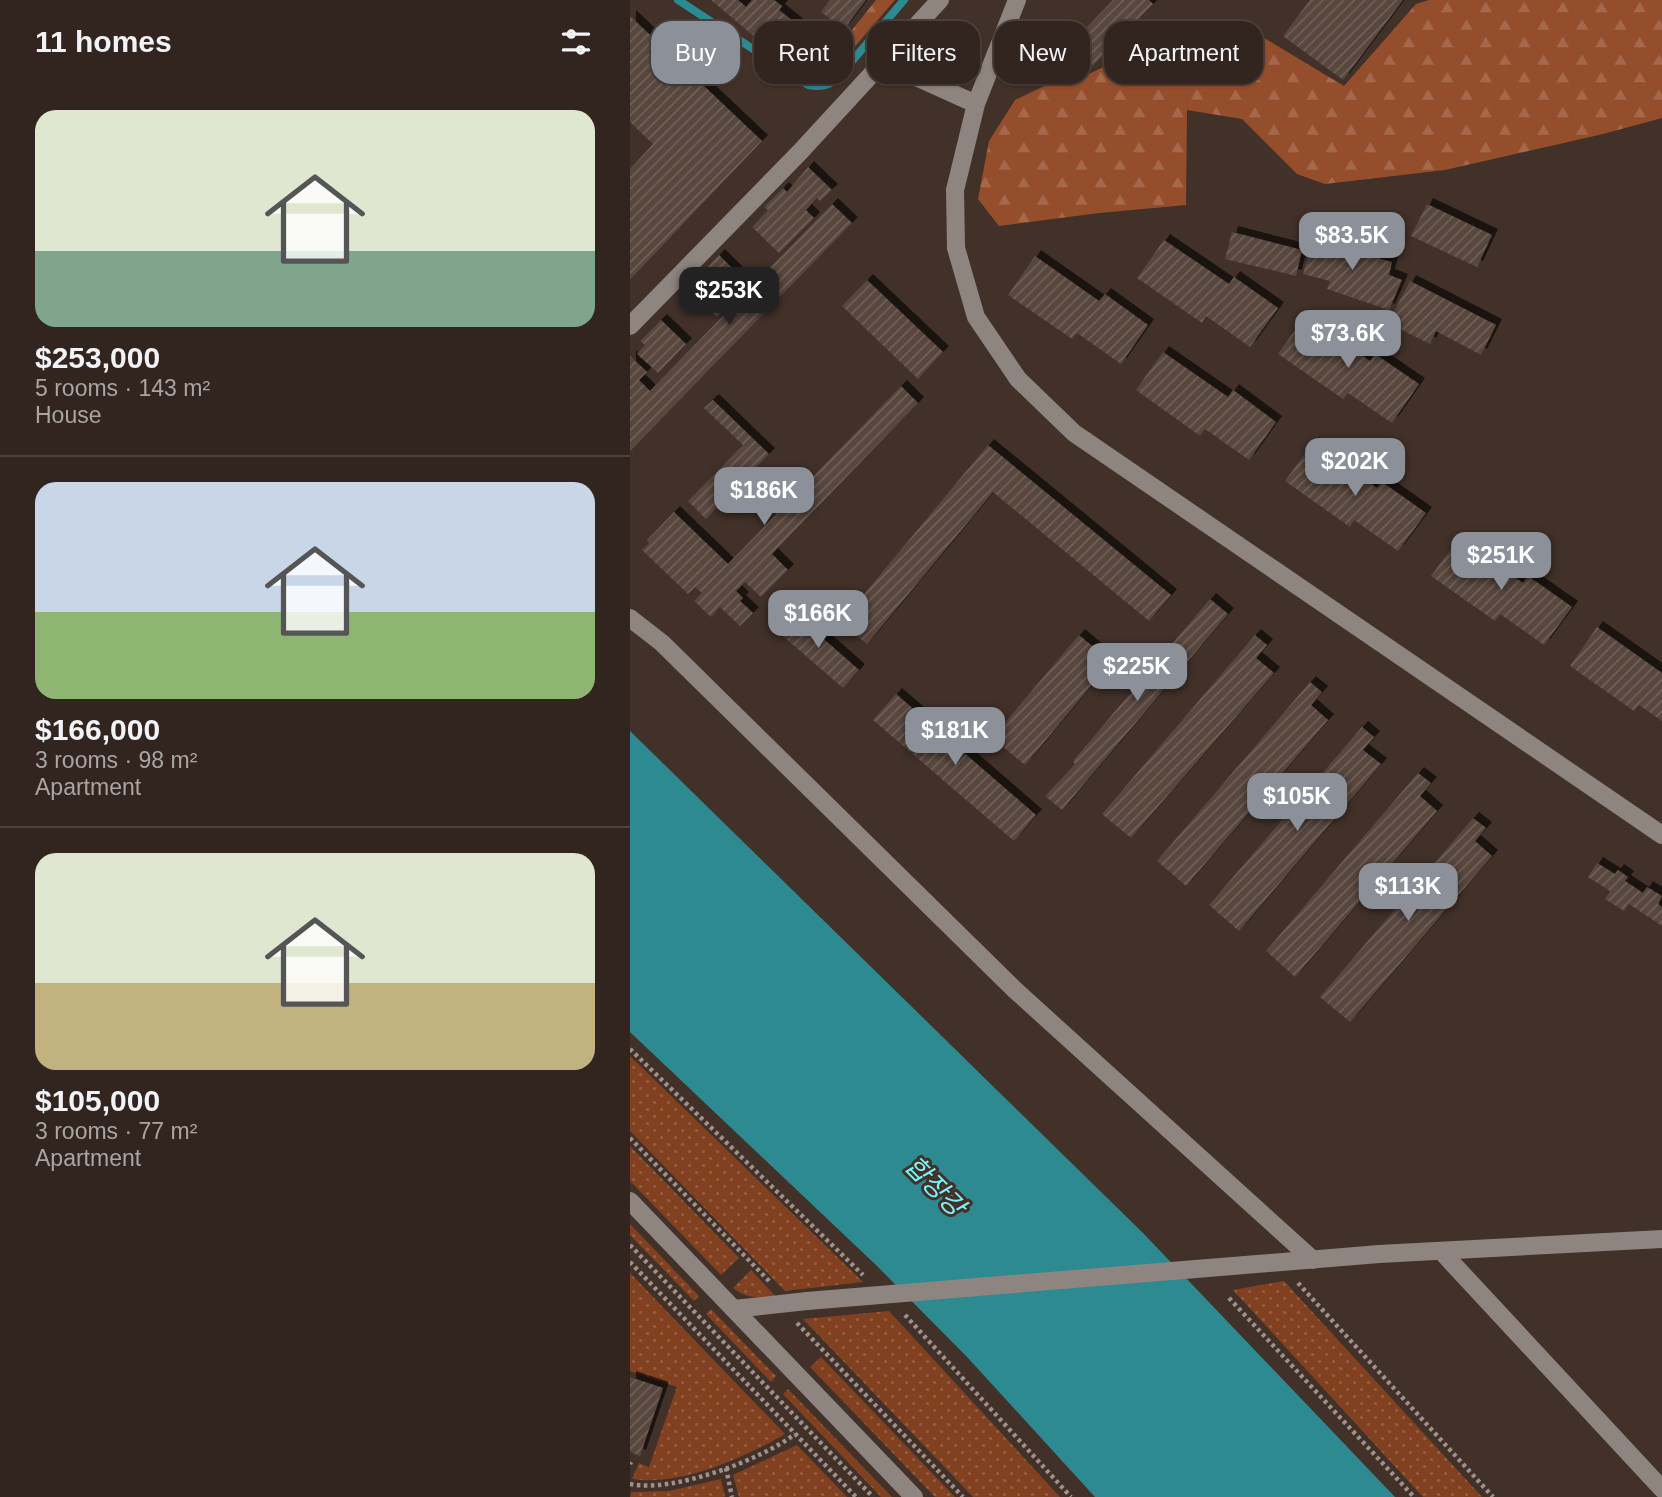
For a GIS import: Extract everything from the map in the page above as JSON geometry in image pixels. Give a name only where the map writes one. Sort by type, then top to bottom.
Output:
[{"type":"street","points":[[921,21],[940,0]]},
{"type":"street","points":[[1017,0],[976,104],[955,190],[956,248],[976,317],[1018,379],[1074,433],[1662,835]]},
{"type":"street","points":[[630,326],[867,79]]},
{"type":"street","points":[[932,84],[976,104]]},
{"type":"street","points":[[630,618],[662,643],[1015,990],[1313,1259]]},
{"type":"street","points":[[630,1201],[915,1497]]},
{"type":"street","points":[[734,1308],[1313,1259],[1662,1239]]},
{"type":"street","points":[[1441,1251],[1662,1489]]},
{"type":"path","points":[[630,1049],[868,1280]]},
{"type":"path","points":[[630,1138],[799,1302],[794,1321],[963,1497]]},
{"type":"path","points":[[630,1245],[873,1497]]},
{"type":"path","points":[[630,1262],[856,1497]]},
{"type":"path","points":[[1295,1279],[1493,1497]]},
{"type":"path","points":[[1229,1298],[1414,1497]]},
{"type":"path","points":[[901,1311],[1071,1497]]},
{"type":"path","points":[[630,1484],[666,1484],[726,1468],[778,1445],[795,1434]]},
{"type":"path","points":[[726,1468],[732,1497]]},
{"type":"shaded area","points":[[630,1056],[863,1282],[785,1291],[630,1131]]},
{"type":"shaded area","points":[[630,1146],[739,1258],[721,1275],[630,1181]]},
{"type":"shaded area","points":[[630,1224],[699,1296],[694,1301],[630,1235]]},
{"type":"shaded area","points":[[751,1270],[777,1298],[749,1296],[733,1288]]},
{"type":"shaded area","points":[[630,1273],[785,1434],[731,1461],[690,1475],[670,1479],[632,1479],[639,1463],[649,1467],[677,1387],[630,1371]]},
{"type":"shaded area","points":[[1284,1281],[1482,1497],[1423,1497],[1233,1290]]},
{"type":"shaded area","points":[[711,1309],[776,1376],[771,1382],[706,1314]]},
{"type":"shaded area","points":[[889,1311],[1060,1497],[973,1497],[803,1319]]},
{"type":"shaded area","points":[[821,1357],[955,1497],[935,1497],[810,1367]]},
{"type":"shaded area","points":[[788,1389],[892,1497],[881,1497],[783,1394]]},
{"type":"shaded area","points":[[797,1445],[847,1497],[739,1497],[733,1475]]},
{"type":"shaded area","points":[[721,1479],[725,1497],[630,1497],[631,1492],[669,1491]]},
{"type":"green space","points":[[876,0],[895,0],[877,21],[867,21],[867,32],[853,49],[853,29]]},
{"type":"green space","points":[[1429,0],[1662,0],[1662,118],[1445,170],[1325,184],[1297,174],[1242,119],[1187,110],[1186,205],[999,226],[978,199],[989,141],[1015,100],[1049,84],[1090,84],[1090,74],[1104,67],[1104,84],[1263,84],[1263,37],[1344,86],[1416,4]]},
{"type":"water","name":"합장강","points":[[630,731],[1143,1233],[1395,1497],[1095,1497],[968,1358],[877,1266],[630,1032]]},
{"type":"building","points":[[711,0],[738,0],[746,7],[752,0],[774,0],[782,6],[779,10],[793,21],[754,21],[754,36],[740,24],[740,21],[736,21]]},
{"type":"building","points":[[830,0],[866,0],[850,21],[833,21],[821,12]]},
{"type":"building","points":[[1113,0],[1149,0],[1153,4],[1137,21],[1104,21],[1104,55],[1090,69],[1090,24]]},
{"type":"building","points":[[1310,0],[1403,0],[1343,80],[1283,36]]},
{"type":"building","points":[[630,16],[651,36],[651,84],[702,84],[762,141],[630,280],[630,169],[653,144],[630,122]]},
{"type":"building","points":[[808,167],[832,190],[820,201],[817,198],[806,210],[814,218],[779,253],[752,227],[768,210],[764,207],[783,188],[787,192]]},
{"type":"building","points":[[832,204],[852,223],[630,451],[630,356],[647,372],[639,380],[650,391]]},
{"type":"building","points":[[1427,204],[1492,235],[1477,267],[1411,236]]},
{"type":"building","points":[[1327,227],[1343,231],[1339,248],[1392,262],[1389,275],[1402,280],[1389,310],[1327,289],[1330,281],[1303,274],[1312,241],[1323,244]]},
{"type":"building","points":[[1232,232],[1302,250],[1296,276],[1225,259]]},
{"type":"building","points":[[1164,240],[1229,284],[1234,277],[1278,308],[1250,347],[1206,316],[1202,323],[1137,278]]},
{"type":"building","points":[[719,255],[738,274],[717,295],[728,306],[717,317],[687,288]]},
{"type":"building","points":[[1035,256],[1099,301],[1105,294],[1148,325],[1121,364],[1077,333],[1072,339],[1008,295]]},
{"type":"building","points":[[867,280],[943,352],[918,379],[842,306]]},
{"type":"building","points":[[1410,281],[1496,325],[1481,355],[1436,331],[1430,344],[1388,323]]},
{"type":"building","points":[[1305,316],[1370,361],[1375,354],[1419,384],[1392,423],[1348,393],[1343,399],[1278,354]]},
{"type":"building","points":[[661,320],[686,344],[658,373],[637,354],[645,345],[640,341]]},
{"type":"building","points":[[1163,352],[1228,397],[1233,390],[1276,422],[1249,460],[1205,429],[1200,436],[1136,390]]},
{"type":"building","points":[[901,386],[918,403],[772,554],[788,570],[761,597],[745,582],[736,591],[743,598],[740,601],[753,613],[740,626],[720,607],[711,617],[694,601],[702,593],[695,587],[688,594],[642,550],[649,543],[647,540],[674,512],[728,564]]},
{"type":"building","points":[[713,400],[769,454],[706,519],[688,501],[743,445],[704,408]]},
{"type":"building","points":[[1313,443],[1377,488],[1382,482],[1426,513],[1398,551],[1354,520],[1350,527],[1285,481]]},
{"type":"building","points":[[988,445],[1171,595],[1149,621],[993,492],[867,644],[840,623]]},
{"type":"building","points":[[1459,538],[1523,583],[1528,576],[1572,607],[1544,645],[1500,614],[1495,621],[1431,576]]},
{"type":"building","points":[[1210,599],[1228,614],[1062,810],[1045,796],[1075,764],[1073,761]]},
{"type":"building","points":[[793,612],[859,670],[843,688],[777,631]]},
{"type":"building","points":[[1597,627],[1662,673],[1662,721],[1639,705],[1634,711],[1570,666]]},
{"type":"building","points":[[1079,635],[1111,662],[1025,765],[992,738]]},
{"type":"building","points":[[1255,635],[1267,645],[1256,658],[1274,673],[1131,838],[1102,814]]},
{"type":"building","points":[[1310,682],[1322,692],[1311,705],[1328,720],[1186,886],[1157,861]]},
{"type":"building","points":[[896,694],[1036,815],[1014,841],[873,720]]},
{"type":"building","points":[[1362,727],[1374,737],[1363,750],[1381,764],[1239,931],[1209,905]]},
{"type":"building","points":[[1418,773],[1431,783],[1420,796],[1437,811],[1295,977],[1266,951]]},
{"type":"building","points":[[1473,818],[1486,828],[1475,841],[1492,856],[1350,1022],[1320,997]]},
{"type":"building","points":[[1597,863],[1615,874],[1618,870],[1628,877],[1625,881],[1643,893],[1647,887],[1662,896],[1658,904],[1662,907],[1662,926],[1629,904],[1624,911],[1605,899],[1610,891],[1588,877]]},
{"type":"building","points":[[630,1377],[663,1388],[640,1456],[630,1452]]},
{"type":"waterway","points":[[678,0],[808,85],[816,86],[836,80],[904,0]]}]
